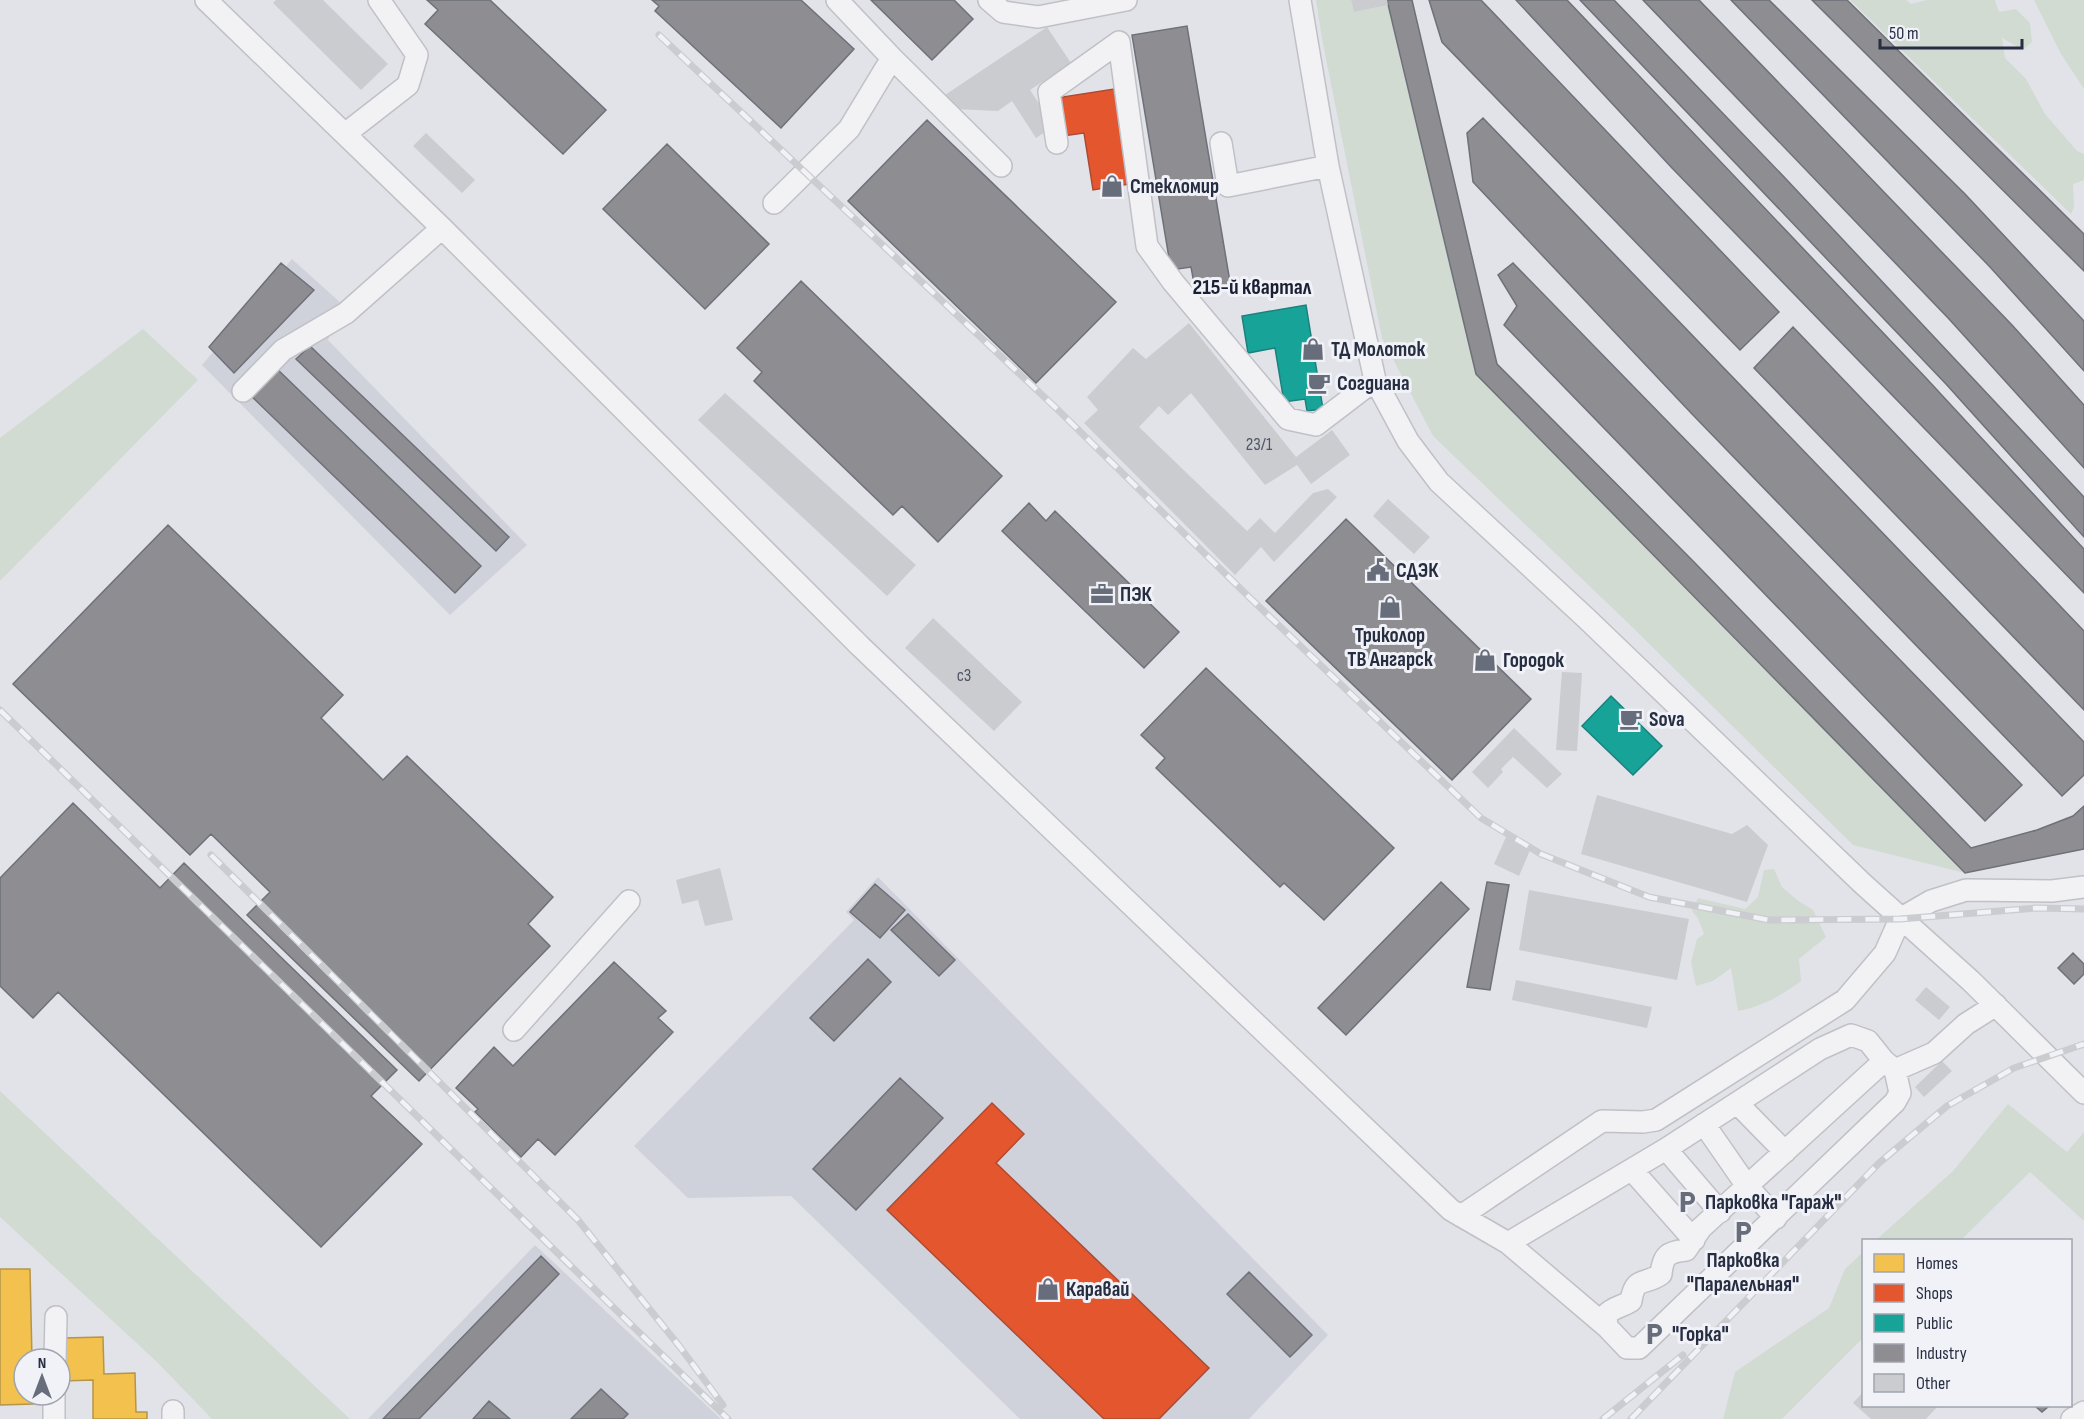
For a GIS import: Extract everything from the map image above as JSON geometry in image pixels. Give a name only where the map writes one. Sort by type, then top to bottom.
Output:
[{"type":"street","points":[[206,0],[442,228],[860,646],[1451,1210],[1508,1244],[1607,1328],[1627,1348],[1639,1348],[1895,1102],[1900,1093],[1889,1065],[1868,1041],[1851,1035],[1820,1049],[1666,1149],[1508,1244]]},
{"type":"street","points":[[345,134],[408,85],[417,54],[379,0]]},
{"type":"street","points":[[837,0],[1001,166]]},
{"type":"street","points":[[989,0],[1003,12],[1038,17],[1126,0]]},
{"type":"street","points":[[1300,0],[1328,165],[1375,380],[1408,441],[1439,482],[1586,618],[1900,919],[1996,1005],[2084,1093]]},
{"type":"street","points":[[1057,143],[1049,92],[1119,42],[1146,246],[1288,419],[1316,425],[1375,380]]},
{"type":"street","points":[[774,203],[849,129],[892,58]]},
{"type":"street","points":[[1221,143],[1228,186],[1328,165]]},
{"type":"street","points":[[243,391],[283,350],[346,313],[442,228]]},
{"type":"street","points":[[1461,1216],[1602,1121],[1656,1120],[1845,1000],[1885,953],[1900,919],[1931,901],[1966,890],[2052,891],[2084,887]]},
{"type":"street","points":[[514,1030],[630,901]]},
{"type":"street","points":[[1607,1328],[1606,1315],[1611,1309],[1631,1300],[1633,1288],[1641,1282],[1654,1279],[1661,1274],[1662,1263],[1666,1256],[1675,1251],[1686,1250],[1701,1228],[1747,1186],[1889,1065],[1934,1053],[1966,1024],[1996,1005]]},
{"type":"street","points":[[1737,1103],[1785,1152]]},
{"type":"street","points":[[1704,1124],[1747,1186],[1776,1218]]},
{"type":"street","points":[[1666,1149],[1720,1212]]},
{"type":"street","points":[[1632,1170],[1694,1240]]},
{"type":"street","points":[[55,1347],[56,1317]]},
{"type":"street","points":[[2072,1419],[2084,1412]]},
{"type":"shaded area","points":[[1316,0],[1351,0],[1354,12],[1388,5],[1476,375],[1965,873],[1853,845],[1627,622],[1433,436],[1382,338]]},
{"type":"shaded area","points":[[1850,0],[1906,0],[1911,4],[1927,0],[1995,0],[1999,12],[2016,9],[2030,23],[2032,42],[2023,50],[2002,38],[2005,58],[2026,79],[2045,114],[2077,151],[2084,154],[2084,180],[2073,184],[2074,207],[2071,214]]},
{"type":"shaded area","points":[[2034,0],[2084,0],[2084,89],[2061,54]]},
{"type":"shaded area","points":[[292,259],[343,305],[328,340],[527,545],[450,615],[202,365]]},
{"type":"shaded area","points":[[143,329],[198,380],[0,581],[0,438]]},
{"type":"shaded area","points":[[1774,869],[1782,887],[1813,910],[1826,937],[1799,959],[1801,981],[1771,1000],[1738,1011],[1731,968],[1713,981],[1696,986],[1691,962],[1697,939],[1704,934],[1698,918],[1692,911],[1698,898],[1745,909],[1758,897],[1764,870]]},
{"type":"shaded area","name":"Каравай","points":[[878,877],[1328,1335],[1249,1419],[1020,1419],[791,1196],[688,1198],[634,1146],[854,920],[846,912]]},
{"type":"shaded area","points":[[0,1091],[350,1419],[212,1419],[157,1362],[0,1217]]},
{"type":"shaded area","points":[[2008,1104],[2067,1152],[2084,1132],[2084,1221],[2030,1172],[1962,1239],[1877,1239],[1953,1171]]},
{"type":"shaded area","points":[[535,1245],[721,1419],[368,1419]]},
{"type":"shaded area","points":[[1862,1253],[1862,1339],[1782,1419],[1723,1419],[1735,1372],[1829,1308],[1845,1269]]},
{"type":"building: Homes","points":[[0,1269],[30,1269],[32,1347],[12,1347],[12,1405],[0,1405]]},
{"type":"building: Homes","points":[[103,1337],[104,1374],[135,1373],[136,1412],[147,1412],[147,1419],[93,1419],[93,1380],[72,1381],[72,1347],[63,1347],[63,1338]]},
{"type":"building: Shops","points":[[1114,89],[1130,184],[1093,190],[1084,133],[1063,136],[1056,98]]},
{"type":"building: Shops","name":"Каравай","points":[[992,1103],[1024,1134],[996,1163],[1209,1368],[1159,1419],[1104,1419],[887,1210]]},
{"type":"building: Public","points":[[1306,305],[1323,409],[1307,411],[1305,399],[1284,402],[1275,348],[1248,353],[1242,316]]},
{"type":"building: Public","points":[[1611,696],[1662,746],[1633,775],[1582,726]]},
{"type":"building: Industry","points":[[427,0],[490,0],[606,110],[563,154],[425,24],[438,10]]},
{"type":"building: Industry","points":[[652,0],[801,0],[854,49],[781,128],[655,11],[659,6]]},
{"type":"building: Industry","points":[[871,0],[954,0],[973,19],[932,60]]},
{"type":"building: Industry","points":[[1387,0],[1412,0],[1497,364],[1695,563],[1971,848],[2037,830],[2073,816],[2084,806],[2084,849],[1965,873],[1476,374]]},
{"type":"building: Industry","points":[[1429,0],[1481,0],[1779,312],[1740,350],[1442,42]]},
{"type":"building: Industry","points":[[1516,0],[1567,0],[1926,378],[2084,549],[2084,593],[1672,168]]},
{"type":"building: Industry","points":[[1580,0],[1614,0],[1786,179],[2084,497],[2084,537],[1946,384]]},
{"type":"building: Industry","points":[[1643,0],[1699,0],[2012,325],[2084,405],[2084,468],[1949,319]]},
{"type":"building: Industry","points":[[1731,0],[1769,0],[1965,194],[2084,321],[2084,371],[1990,267]]},
{"type":"building: Industry","points":[[1812,0],[1847,0],[2084,234],[2084,271]]},
{"type":"building: Industry","points":[[1187,26],[1231,288],[1196,294],[1191,267],[1171,270],[1132,35]]},
{"type":"building: Industry","points":[[1483,118],[2084,742],[2084,775],[2062,796],[1692,414],[1473,182],[1467,133]]},
{"type":"building: Industry","points":[[927,120],[1116,302],[1036,383],[848,201]]},
{"type":"building: Industry","points":[[667,144],[769,244],[705,309],[603,209]]},
{"type":"building: Industry","points":[[281,263],[314,290],[234,373],[209,347]]},
{"type":"building: Industry","points":[[1513,263],[2022,785],[1985,821],[1504,325],[1517,306],[1498,275]]},
{"type":"building: Industry","points":[[801,281],[1002,476],[938,542],[902,506],[893,515],[754,381],[762,372],[737,348]]},
{"type":"building: Industry","points":[[1793,327],[2084,631],[2084,710],[1754,368]]},
{"type":"building: Industry","points":[[310,346],[509,537],[496,551],[296,359]]},
{"type":"building: Industry","points":[[275,367],[481,566],[455,593],[249,394]]},
{"type":"building: Industry","points":[[1029,503],[1046,521],[1055,511],[1179,632],[1144,668],[1002,531]]},
{"type":"building: Industry","points":[[1346,519],[1531,699],[1452,780],[1266,601]]},
{"type":"building: Industry","points":[[168,525],[343,695],[321,718],[383,780],[407,756],[553,897],[528,924],[550,946],[419,1081],[247,915],[270,892],[211,834],[190,855],[13,684]]},
{"type":"building: Industry","points":[[1206,668],[1394,848],[1324,920],[1284,883],[1280,887],[1156,768],[1165,758],[1141,735]]},
{"type":"building: Industry","points":[[73,803],[160,888],[184,863],[397,1070],[371,1096],[422,1144],[321,1247],[58,992],[33,1018],[0,986],[0,878]]},
{"type":"building: Industry","points":[[1441,882],[1469,909],[1346,1035],[1318,1008]]},
{"type":"building: Industry","points":[[1487,882],[1509,885],[1490,990],[1467,987]]},
{"type":"building: Industry","points":[[875,884],[905,910],[880,938],[850,912]]},
{"type":"building: Industry","points":[[908,914],[955,960],[939,976],[891,930]]},
{"type":"building: Industry","points":[[2073,953],[2084,964],[2084,974],[2074,984],[2058,968]]},
{"type":"building: Industry","points":[[868,959],[891,982],[834,1041],[810,1018]]},
{"type":"building: Industry","points":[[614,962],[666,1011],[658,1018],[673,1032],[555,1155],[538,1139],[521,1157],[475,1112],[478,1109],[456,1088],[494,1047],[513,1066]]},
{"type":"building: Industry","points":[[900,1078],[943,1118],[856,1210],[813,1169]]},
{"type":"building: Industry","points":[[541,1256],[559,1274],[419,1419],[383,1419]]},
{"type":"building: Industry","points":[[1249,1272],[1312,1335],[1290,1357],[1227,1294]]},
{"type":"building: Industry","points":[[601,1389],[628,1414],[623,1419],[571,1419]]},
{"type":"building: Industry","points":[[489,1401],[510,1419],[473,1419]]},
{"type":"building: Industry","points":[[2036,1407],[2048,1407],[2042,1412]]},
{"type":"building: Other","points":[[276,0],[323,0],[388,64],[361,90],[273,3]]},
{"type":"building: Other","points":[[1351,0],[1387,0],[1388,5],[1354,12]]},
{"type":"building: Other","points":[[1047,27],[1071,63],[1030,90],[1054,126],[1036,138],[1012,101],[998,111],[954,109],[945,95]]},
{"type":"building: Other","points":[[426,133],[475,180],[462,193],[413,146]]},
{"type":"building: Other","points":[[1189,323],[1296,457],[1332,430],[1350,455],[1311,484],[1297,465],[1265,485],[1191,393],[1168,415],[1159,406],[1139,427],[1247,531],[1260,518],[1275,533],[1313,493],[1328,489],[1337,497],[1274,562],[1261,547],[1235,575],[1084,423],[1098,410],[1087,397],[1133,348],[1146,359]]},
{"type":"building: Other","points":[[725,393],[916,565],[887,596],[698,420]]},
{"type":"building: Other","points":[[1388,499],[1430,537],[1414,554],[1373,516]]},
{"type":"building: Other","points":[[933,618],[1022,702],[994,731],[905,648]]},
{"type":"building: Other","points":[[1562,672],[1582,673],[1577,751],[1556,750]]},
{"type":"building: Other","points":[[1514,728],[1562,774],[1547,788],[1513,757],[1501,769],[1503,772],[1488,788],[1472,772]]},
{"type":"building: Other","points":[[1597,795],[1732,834],[1747,825],[1768,845],[1747,902],[1581,854]]},
{"type":"building: Other","points":[[1506,837],[1531,848],[1519,876],[1494,864]]},
{"type":"building: Other","points":[[720,868],[733,920],[705,926],[698,900],[682,904],[676,880]]},
{"type":"building: Other","points":[[1529,890],[1689,919],[1677,980],[1519,950]]},
{"type":"building: Other","points":[[1516,980],[1652,1007],[1647,1028],[1512,1000]]},
{"type":"building: Other","points":[[1926,987],[1950,1007],[1939,1020],[1915,1000]]},
{"type":"building: Other","points":[[1942,1061],[1952,1071],[1924,1097],[1915,1087]]},
{"type":"building: Other","points":[[1862,1393],[1862,1407],[1937,1407],[1926,1419],[1871,1419],[1853,1403]]},
{"type":"railway","points":[[659,35],[1057,409],[1249,597],[1481,818],[1541,854],[1649,897],[1769,920],[1900,919],[2036,908],[2084,909]]},
{"type":"railway","points":[[0,710],[728,1419]]},
{"type":"railway","points":[[211,855],[578,1220],[680,1347],[723,1405]]},
{"type":"railway","points":[[1631,1419],[1879,1163],[1947,1106],[2014,1068],[2084,1044]]},
{"type":"railway","points":[[1603,1419],[1683,1355]]},
{"type":"place","name":"Стекломир","points":[[1112,186]]},
{"type":"place","name":"ТД Молоток","points":[[1313,349]]},
{"type":"place","name":"Согдиана","points":[[1319,383]]},
{"type":"place","name":"СДЭК","points":[[1378,570]]},
{"type":"place","name":"ПЭК","points":[[1102,594]]},
{"type":"place","name":"Триколор ТВ Ангарск","points":[[1390,607]]},
{"type":"place","name":"Городок","points":[[1485,660]]},
{"type":"place","name":"Sova","points":[[1631,719]]},
{"type":"place","name":"Парковка \"Гараж\"","points":[[1687,1202]]},
{"type":"place","name":"Парковка \"Паралельная\"","points":[[1743,1232]]},
{"type":"place","name":"Каравай","points":[[1048,1289]]},
{"type":"place","name":"\"Горка\"","points":[[1654,1334]]},
{"type":"district","name":"215-й квартал","points":[[1252,287]]}]
